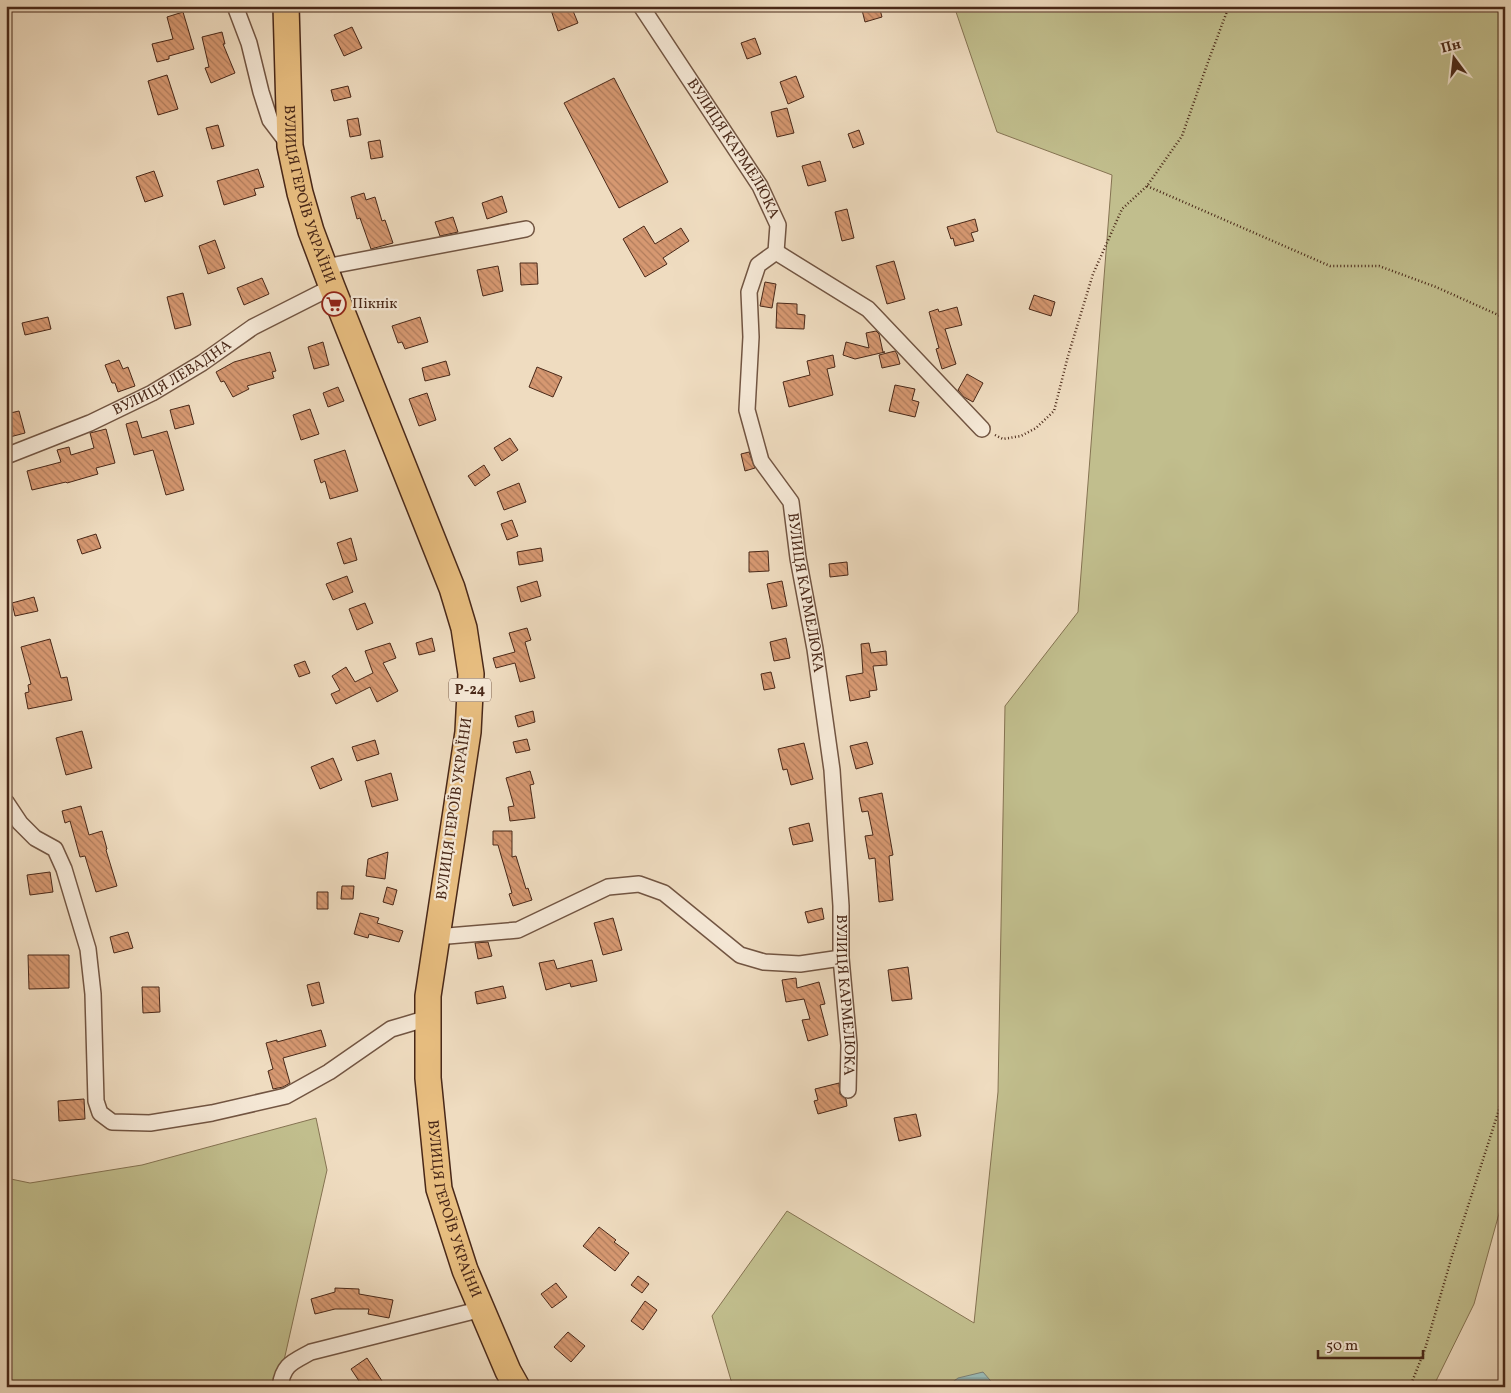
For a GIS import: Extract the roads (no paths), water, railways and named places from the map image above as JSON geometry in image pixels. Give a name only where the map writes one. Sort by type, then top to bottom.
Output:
[{"type":"main road","name":"ВУЛИЦЯ ГЕРОЇВ УКРАЇНИ","points":[[286,6],[290,146],[300,193],[311,231],[328,277],[452,588],[465,637],[471,674],[468,732],[428,996],[428,1078],[439,1190],[465,1270],[508,1371],[517,1387]]},
{"type":"street","points":[[235,6],[249,43],[270,120],[290,146]]},
{"type":"street","name":"ВУЛИЦЯ КАРМЕЛЮКА","points":[[642,6],[760,186],[778,225],[776,252],[758,266],[749,292],[751,337],[747,410],[760,461],[791,502],[798,558],[815,649],[832,770],[841,906],[841,958],[849,1045],[848,1090]]},
{"type":"street","name":"ВУЛИЦЯ ЛЕВАДНА","points":[[6,456],[90,423],[152,393],[202,364],[328,277],[526,230]]},
{"type":"street","points":[[776,252],[868,309],[982,429]]},
{"type":"street","points":[[6,802],[20,823],[35,838],[55,849],[64,869],[88,949],[93,994],[96,1101],[100,1113],[112,1122],[150,1124],[212,1113],[286,1096],[330,1072],[391,1029],[428,1018]]},
{"type":"street","points":[[436,937],[518,930],[608,887],[639,884],[664,893],[740,955],[764,962],[800,964],[841,958]]},
{"type":"street","points":[[280,1387],[287,1366],[311,1352],[482,1309]]},
{"type":"water","points":[[983,1372],[996,1387],[946,1387],[958,1378]]},
{"type":"place","name":"Пікнік","points":[[334,304]]}]
